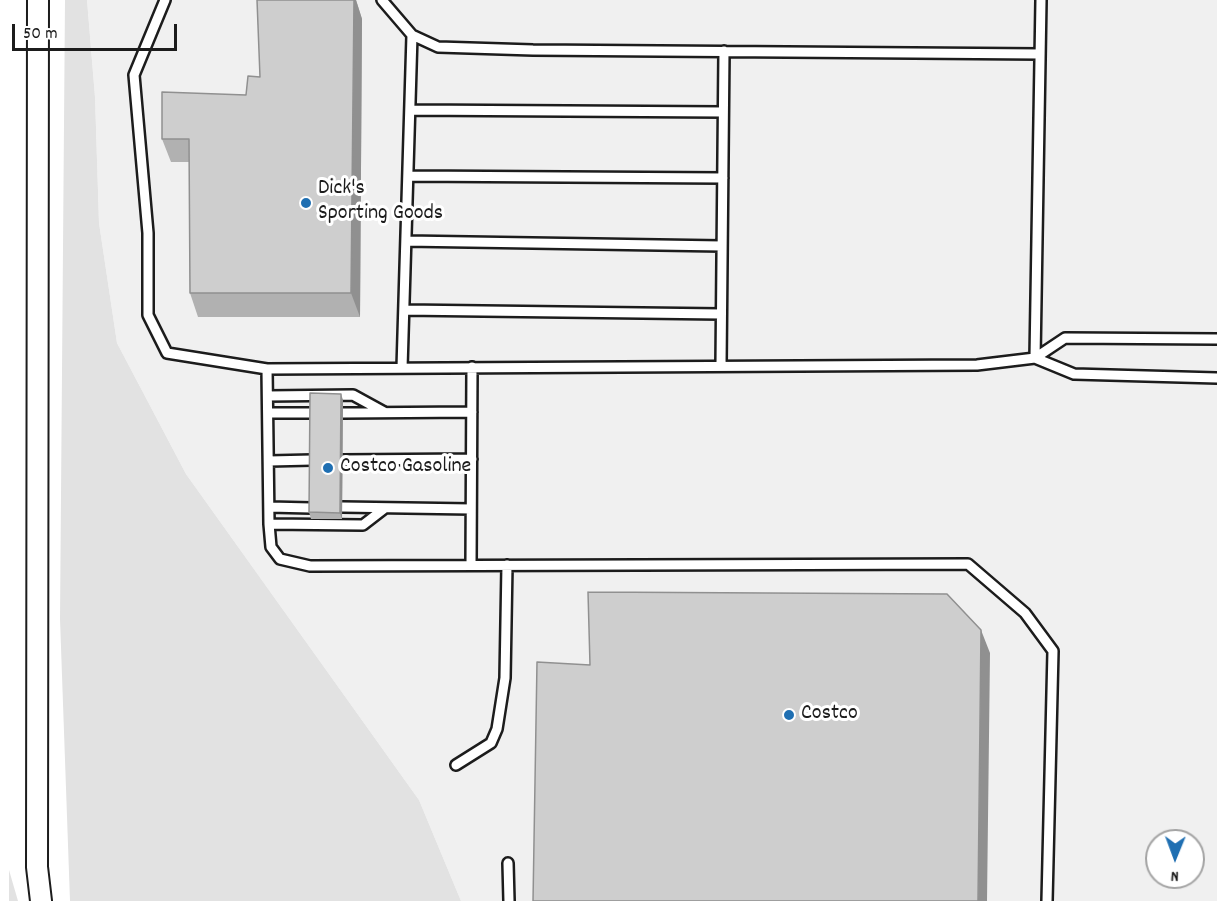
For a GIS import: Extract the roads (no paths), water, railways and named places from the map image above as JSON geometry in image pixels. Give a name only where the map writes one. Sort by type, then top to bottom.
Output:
[{"type":"street","points":[[38,0],[37,867],[41,901]]},
{"type":"lane","points":[[165,0],[134,75],[148,233],[148,315],[167,353],[267,369],[977,364],[1035,357],[1065,338],[1217,339]]},
{"type":"lane","points":[[382,0],[412,35],[438,47],[1040,54]]},
{"type":"lane","points":[[1035,357],[1041,0]]},
{"type":"lane","points":[[402,368],[412,35]]},
{"type":"lane","points":[[721,365],[724,51]]},
{"type":"lane","points":[[410,110],[723,112]]},
{"type":"lane","points":[[408,176],[723,178]]},
{"type":"lane","points":[[406,241],[722,246]]},
{"type":"lane","points":[[404,310],[721,314]]},
{"type":"lane","points":[[1035,357],[1074,374],[1217,378]]},
{"type":"lane","points":[[471,565],[472,367]]},
{"type":"lane","points":[[267,369],[269,525],[271,547],[280,559],[310,566],[968,564],[1025,613],[1053,651],[1047,901]]},
{"type":"lane","points":[[268,396],[353,395],[386,413]]},
{"type":"lane","points":[[343,413],[472,412]]},
{"type":"lane","points":[[268,414],[312,413]]},
{"type":"lane","points":[[269,461],[312,459]]},
{"type":"lane","points":[[343,460],[472,459]]},
{"type":"lane","points":[[269,507],[311,508]]},
{"type":"lane","points":[[342,507],[471,509]]},
{"type":"lane","points":[[269,525],[363,525],[385,508]]},
{"type":"lane","points":[[456,765],[491,743],[497,729],[505,678],[507,565]]},
{"type":"lane","points":[[508,863],[509,901]]},
{"type":"place","name":"Dick's Sporting Goods","points":[[306,203]]},
{"type":"place","name":"Costco Gasoline","points":[[328,468]]},
{"type":"place","name":"Costco","points":[[789,715]]}]
